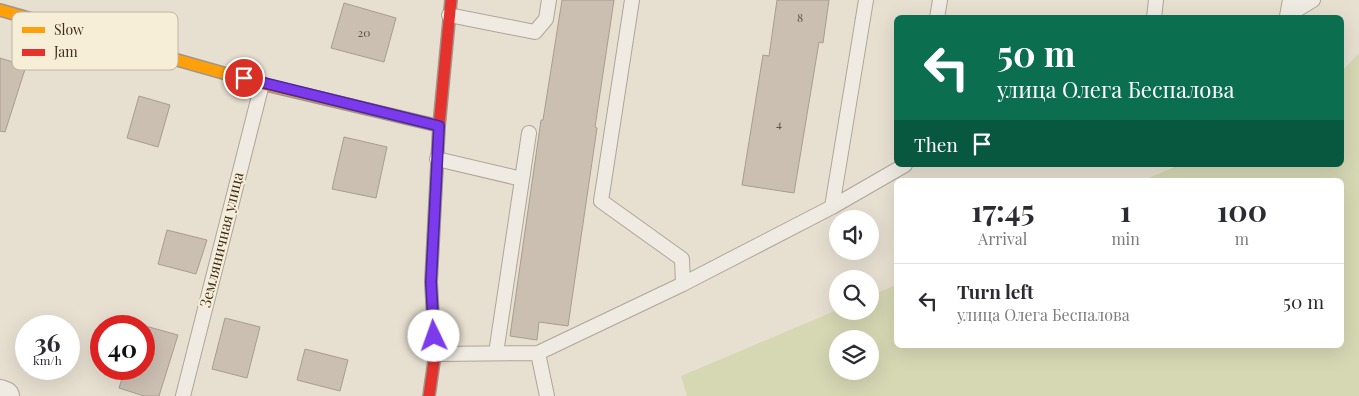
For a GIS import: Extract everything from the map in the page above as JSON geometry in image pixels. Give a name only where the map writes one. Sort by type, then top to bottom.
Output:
[{"type":"street","points":[[429,396],[435,354],[431,282],[437,159],[451,0]]},
{"type":"street","points":[[178,60],[262,84],[439,126]]},
{"type":"street","points":[[0,394],[4,396]]},
{"type":"lane","points":[[449,16],[536,32],[546,19],[548,0]]},
{"type":"lane","points":[[632,0],[601,201],[682,259],[684,284]]},
{"type":"lane","points":[[832,207],[866,0]]},
{"type":"lane","points":[[938,15],[940,0]]},
{"type":"lane","points":[[1154,15],[1156,0]]},
{"type":"lane","points":[[1286,15],[1290,0]]},
{"type":"lane","points":[[1286,15],[1297,0]]},
{"type":"lane","points":[[1288,15],[1313,0]]},
{"type":"lane","name":"Земляничная улица","points":[[183,396],[262,84]]},
{"type":"lane","points":[[496,353],[529,134]]},
{"type":"lane","points":[[437,159],[522,179]]},
{"type":"lane","points":[[435,354],[538,353],[684,284],[832,207],[902,167]]},
{"type":"lane","points":[[538,353],[548,396]]},
{"type":"green space","points":[[1359,53],[1359,396],[687,396],[681,376],[829,313],[829,320],[879,320],[879,292],[894,286],[894,348],[1344,348],[1344,178],[1149,178],[1174,167],[1344,167],[1344,69]]},
{"type":"building","points":[[562,0],[614,0],[568,326],[539,322],[537,340],[510,336],[541,120],[543,120]]},
{"type":"building","points":[[777,0],[829,0],[823,43],[819,42],[794,193],[742,185],[763,55],[769,56]]},
{"type":"building","points":[[344,3],[396,18],[384,62],[331,48]]},
{"type":"building","points":[[0,58],[12,62],[12,70],[25,70],[5,132],[0,131]]},
{"type":"building","points":[[139,96],[170,105],[158,147],[127,138]]},
{"type":"building","points":[[344,137],[387,147],[376,198],[332,189]]},
{"type":"building","points":[[167,230],[207,240],[196,274],[158,264]]},
{"type":"building","points":[[225,318],[260,327],[247,378],[212,369]]},
{"type":"building","points":[[155,329],[178,335],[159,396],[144,396],[119,388],[122,380],[155,380]]},
{"type":"building","points":[[305,349],[348,360],[340,391],[297,380]]},
{"type":"traffic: slow","points":[[0,10],[12,13]]},
{"type":"traffic: slow","points":[[178,60],[262,84],[439,126]]},
{"type":"traffic: jam","points":[[429,396],[435,354],[431,282],[439,126],[451,0]]},
{"type":"route","points":[[244,78],[262,84],[439,126],[431,282],[434,336]]}]
